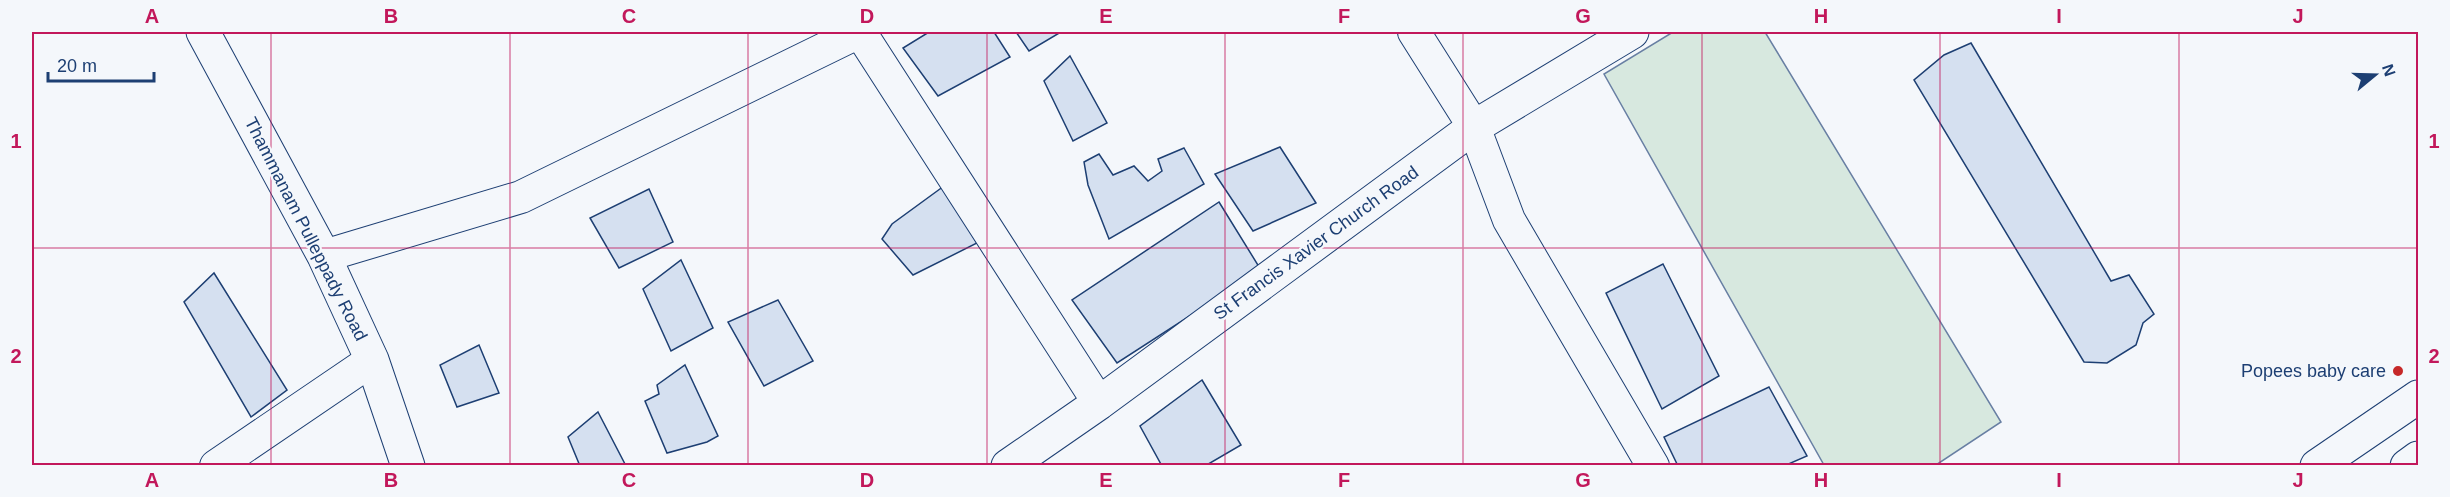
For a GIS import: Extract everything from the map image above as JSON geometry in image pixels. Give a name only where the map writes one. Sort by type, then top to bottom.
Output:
[{"type":"street","name":"Thammanam Pulleppady Road","points":[[203,32],[324,256],[372,360],[408,465]]},
{"type":"street","points":[[324,256],[521,197],[860,32],[1099,403]]},
{"type":"street","points":[[1414,32],[1474,127],[1509,220],[1653,465]]},
{"type":"street","name":"St Francis Xavier Church Road","points":[[1008,465],[1099,403],[1474,127],[1632,32]]},
{"type":"street","points":[[216,465],[372,360]]},
{"type":"street","points":[[2317,465],[2418,397]]},
{"type":"street","points":[[2407,465],[2418,458]]},
{"type":"shaded area","points":[[1673,32],[1765,32],[2001,422],[1936,465],[1824,465],[1604,74]]},
{"type":"building","points":[[929,32],[994,32],[1010,57],[938,96],[903,48]]},
{"type":"building","points":[[1016,32],[1061,32],[1029,51]]},
{"type":"building","points":[[1971,43],[2111,281],[2129,275],[2154,314],[2143,323],[2136,345],[2107,363],[2084,362],[1914,80],[1944,55]]},
{"type":"building","points":[[1070,56],[1107,123],[1073,141],[1044,81]]},
{"type":"building","points":[[1280,147],[1316,203],[1253,231],[1215,174]]},
{"type":"building","points":[[1184,148],[1204,184],[1109,239],[1088,185],[1084,162],[1099,154],[1113,175],[1134,166],[1148,181],[1162,171],[1158,159]]},
{"type":"building","points":[[944,186],[977,243],[913,275],[882,239],[892,224]]},
{"type":"building","points":[[649,189],[673,242],[619,268],[590,218]]},
{"type":"building","points":[[1219,202],[1261,270],[1117,363],[1072,300]]},
{"type":"building","points":[[681,260],[713,328],[671,351],[643,289]]},
{"type":"building","points":[[1663,264],[1719,376],[1662,409],[1606,293]]},
{"type":"building","points":[[214,273],[287,390],[251,417],[184,302]]},
{"type":"building","points":[[778,300],[813,361],[764,386],[728,322]]},
{"type":"building","points":[[479,345],[499,393],[457,407],[440,365]]},
{"type":"building","points":[[685,365],[718,436],[707,442],[667,453],[645,401],[659,394],[657,385]]},
{"type":"building","points":[[1202,380],[1241,445],[1205,466],[1162,466],[1140,426]]},
{"type":"building","points":[[1769,387],[1807,456],[1784,466],[1678,466],[1664,437]]},
{"type":"building","points":[[598,412],[626,466],[580,466],[568,437]]},
{"type":"place","name":"Popees baby care","points":[[2398,371]]}]
